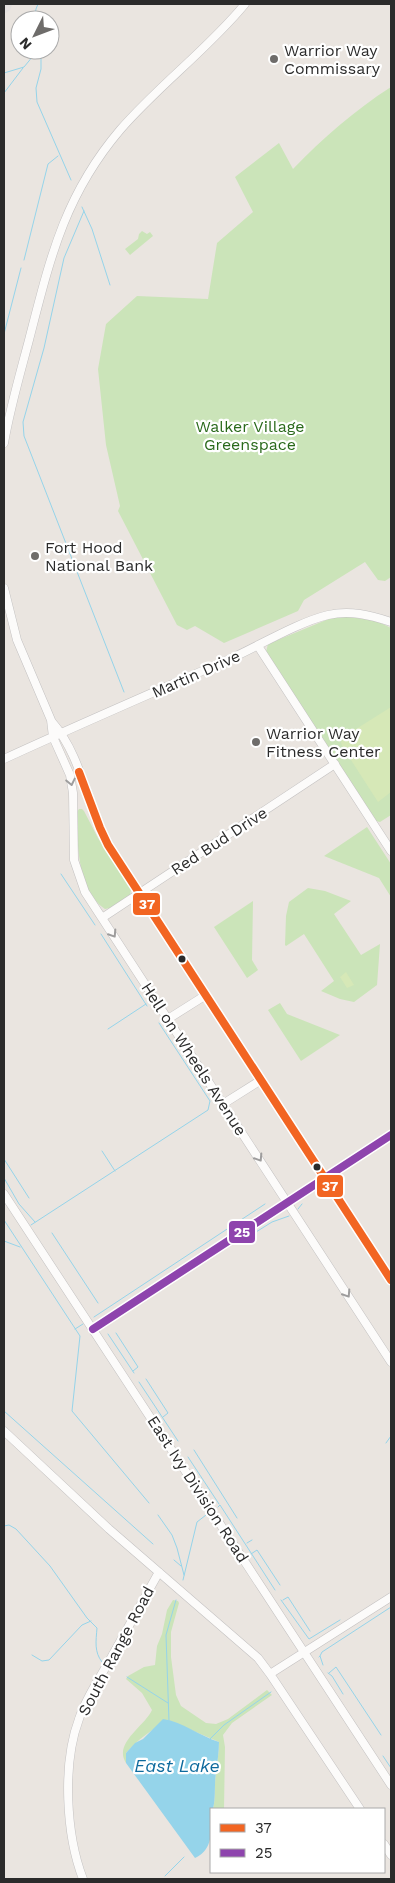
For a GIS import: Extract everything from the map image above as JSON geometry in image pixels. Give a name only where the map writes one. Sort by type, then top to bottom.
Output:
[{"type":"street","points":[[4,443],[48,265],[61,228],[75,197],[102,153],[126,123],[246,4]]},
{"type":"street","points":[[4,588],[17,640],[50,720],[62,733],[85,785],[103,836],[391,1280]]},
{"type":"street","name":"Martin Drive","points":[[4,759],[327,615],[362,613],[391,622]]},
{"type":"street","points":[[258,646],[391,851]]},
{"type":"street","name":"Hell on Wheels Avenue","points":[[50,720],[53,737],[72,783],[73,848],[77,871],[85,892],[391,1362]]},
{"type":"street","name":"Red Bud Drive","points":[[102,918],[335,764]]},
{"type":"street","points":[[168,1019],[206,995]]},
{"type":"street","points":[[223,1104],[261,1080]]},
{"type":"street","points":[[93,1329],[391,1135]]},
{"type":"street","name":"East Ivy Division Road","points":[[4,1194],[391,1785]]},
{"type":"street","points":[[4,1431],[159,1572],[258,1658],[359,1808]]},
{"type":"street","name":"South Range Road","points":[[83,1879],[78,1866],[72,1837],[68,1778],[72,1747],[79,1718],[159,1572]]},
{"type":"street","points":[[270,1674],[391,1597]]},
{"type":"green space","name":"Walker Village Greenspace","points":[[391,87],[391,577],[385,581],[378,580],[365,562],[304,600],[298,611],[224,643],[195,626],[187,630],[177,625],[118,511],[120,506],[106,445],[98,369],[106,324],[137,296],[208,299],[217,243],[253,212],[235,177],[279,143],[293,169],[340,125]]},
{"type":"green space","points":[[142,231],[147,234],[150,232],[153,236],[130,255],[125,249],[138,239]]},
{"type":"green space","points":[[343,616],[377,621],[391,628],[391,815],[380,822],[376,821],[266,652],[268,644],[331,618]]},
{"type":"green space","points":[[391,707],[391,792],[378,802],[341,742],[345,736]]},
{"type":"green space","points":[[79,809],[84,811],[98,838],[131,889],[130,896],[110,908],[105,909],[96,901],[84,878],[78,851],[77,812]]},
{"type":"green space","points":[[367,827],[391,864],[391,897],[379,878],[324,856]]},
{"type":"green space","points":[[308,888],[325,891],[351,901],[334,914],[361,955],[380,944],[377,985],[354,1002],[340,999],[321,991],[334,981],[304,934],[285,945],[286,916],[289,902]]},
{"type":"green space","points":[[253,901],[252,960],[258,970],[247,978],[214,927]]},
{"type":"green space","points":[[346,972],[354,985],[347,988],[340,977]]},
{"type":"green space","points":[[280,1003],[287,1014],[340,1035],[301,1061],[268,1010]]},
{"type":"green space","points":[[173,1600],[178,1601],[171,1632],[171,1657],[176,1695],[181,1706],[206,1723],[216,1724],[228,1719],[267,1690],[272,1695],[232,1723],[223,1735],[225,1747],[224,1808],[213,1808],[219,1742],[168,1720],[146,1735],[126,1753],[126,1763],[123,1756],[127,1742],[152,1710],[142,1693],[126,1679],[144,1667],[155,1665],[157,1646],[162,1634],[167,1610]]},
{"type":"water","name":"East Lake","points":[[163,1719],[178,1723],[219,1742],[213,1808],[210,1808],[209,1843],[206,1849],[195,1858],[126,1763],[126,1753],[135,1743],[143,1739]]},
{"type":"waterway","points":[[36,10],[38,4]]},
{"type":"waterway","points":[[4,73],[24,67],[30,60]]},
{"type":"waterway","points":[[41,60],[41,69],[36,88],[37,102],[71,180]]},
{"type":"waterway","points":[[4,93],[23,68]]},
{"type":"waterway","points":[[24,260],[48,164],[58,156]]},
{"type":"waterway","points":[[82,207],[92,229],[110,285]]},
{"type":"waterway","points":[[84,211],[64,258],[44,348],[23,422],[24,436],[124,692]]},
{"type":"waterway","points":[[4,334],[21,268]]},
{"type":"waterway","points":[[61,874],[95,925]]},
{"type":"waterway","points":[[101,934],[147,1006]]},
{"type":"waterway","points":[[108,1029],[146,1004]]},
{"type":"waterway","points":[[31,1225],[208,1110],[210,1101],[159,1023]]},
{"type":"waterway","points":[[102,1151],[115,1171]]},
{"type":"waterway","points":[[4,1159],[29,1198]]},
{"type":"waterway","points":[[4,1178],[19,1204],[35,1222]]},
{"type":"waterway","points":[[94,1317],[265,1204]]},
{"type":"waterway","points":[[298,1209],[302,1204]]},
{"type":"waterway","points":[[248,1237],[272,1222],[289,1216]]},
{"type":"waterway","points":[[4,1220],[80,1336],[72,1411],[149,1503]]},
{"type":"waterway","points":[[52,1233],[98,1303]]},
{"type":"waterway","points":[[4,1241],[20,1247]]},
{"type":"waterway","points":[[75,1329],[83,1324]]},
{"type":"waterway","points":[[116,1333],[138,1367],[133,1371]]},
{"type":"waterway","points":[[108,1334],[134,1373]]},
{"type":"waterway","points":[[146,1379],[168,1413],[163,1417]]},
{"type":"waterway","points":[[139,1382],[178,1441]]},
{"type":"waterway","points":[[4,1411],[153,1544]]},
{"type":"waterway","points":[[386,1443],[391,1436]]},
{"type":"waterway","points":[[194,1450],[237,1518]]},
{"type":"waterway","points":[[188,1457],[219,1504]]},
{"type":"waterway","points":[[218,1507],[220,1505],[275,1590]]},
{"type":"waterway","points":[[158,1515],[172,1535],[184,1575]]},
{"type":"waterway","points":[[183,1580],[197,1522],[206,1515]]},
{"type":"waterway","points":[[4,1526],[9,1525],[16,1529],[50,1566],[87,1618],[97,1628],[97,1650],[102,1662]]},
{"type":"waterway","points":[[247,1543],[252,1540]]},
{"type":"waterway","points":[[251,1554],[257,1550],[280,1585]]},
{"type":"waterway","points":[[174,1560],[181,1566]]},
{"type":"waterway","points":[[283,1600],[288,1597],[310,1631]]},
{"type":"waterway","points":[[169,1721],[166,1635],[176,1600]]},
{"type":"waterway","points":[[281,1600],[309,1639],[340,1620]]},
{"type":"waterway","points":[[320,1656],[322,1652],[391,1607]]},
{"type":"waterway","points":[[32,1655],[42,1661],[49,1660],[82,1625],[91,1621]]},
{"type":"waterway","points":[[319,1657],[323,1665]]},
{"type":"waterway","points":[[329,1673],[336,1667],[381,1735]]},
{"type":"waterway","points":[[328,1673],[332,1676],[343,1694]]},
{"type":"waterway","points":[[127,1677],[168,1703]]},
{"type":"waterway","points":[[210,1739],[224,1725],[271,1692]]},
{"type":"waterway","points":[[383,1756],[391,1768]]},
{"type":"waterway","points":[[165,1876],[184,1857]]},
{"type":"transit line","name":"37","points":[[79,772],[108,845],[391,1280]]},
{"type":"transit line","name":"25","points":[[93,1329],[391,1135]]},
{"type":"place","name":"Warrior Way Commissary","points":[[274,59]]},
{"type":"place","name":"Fort Hood National Bank","points":[[35,556]]},
{"type":"place","name":"Warrior Way Fitness Center","points":[[256,742]]}]
